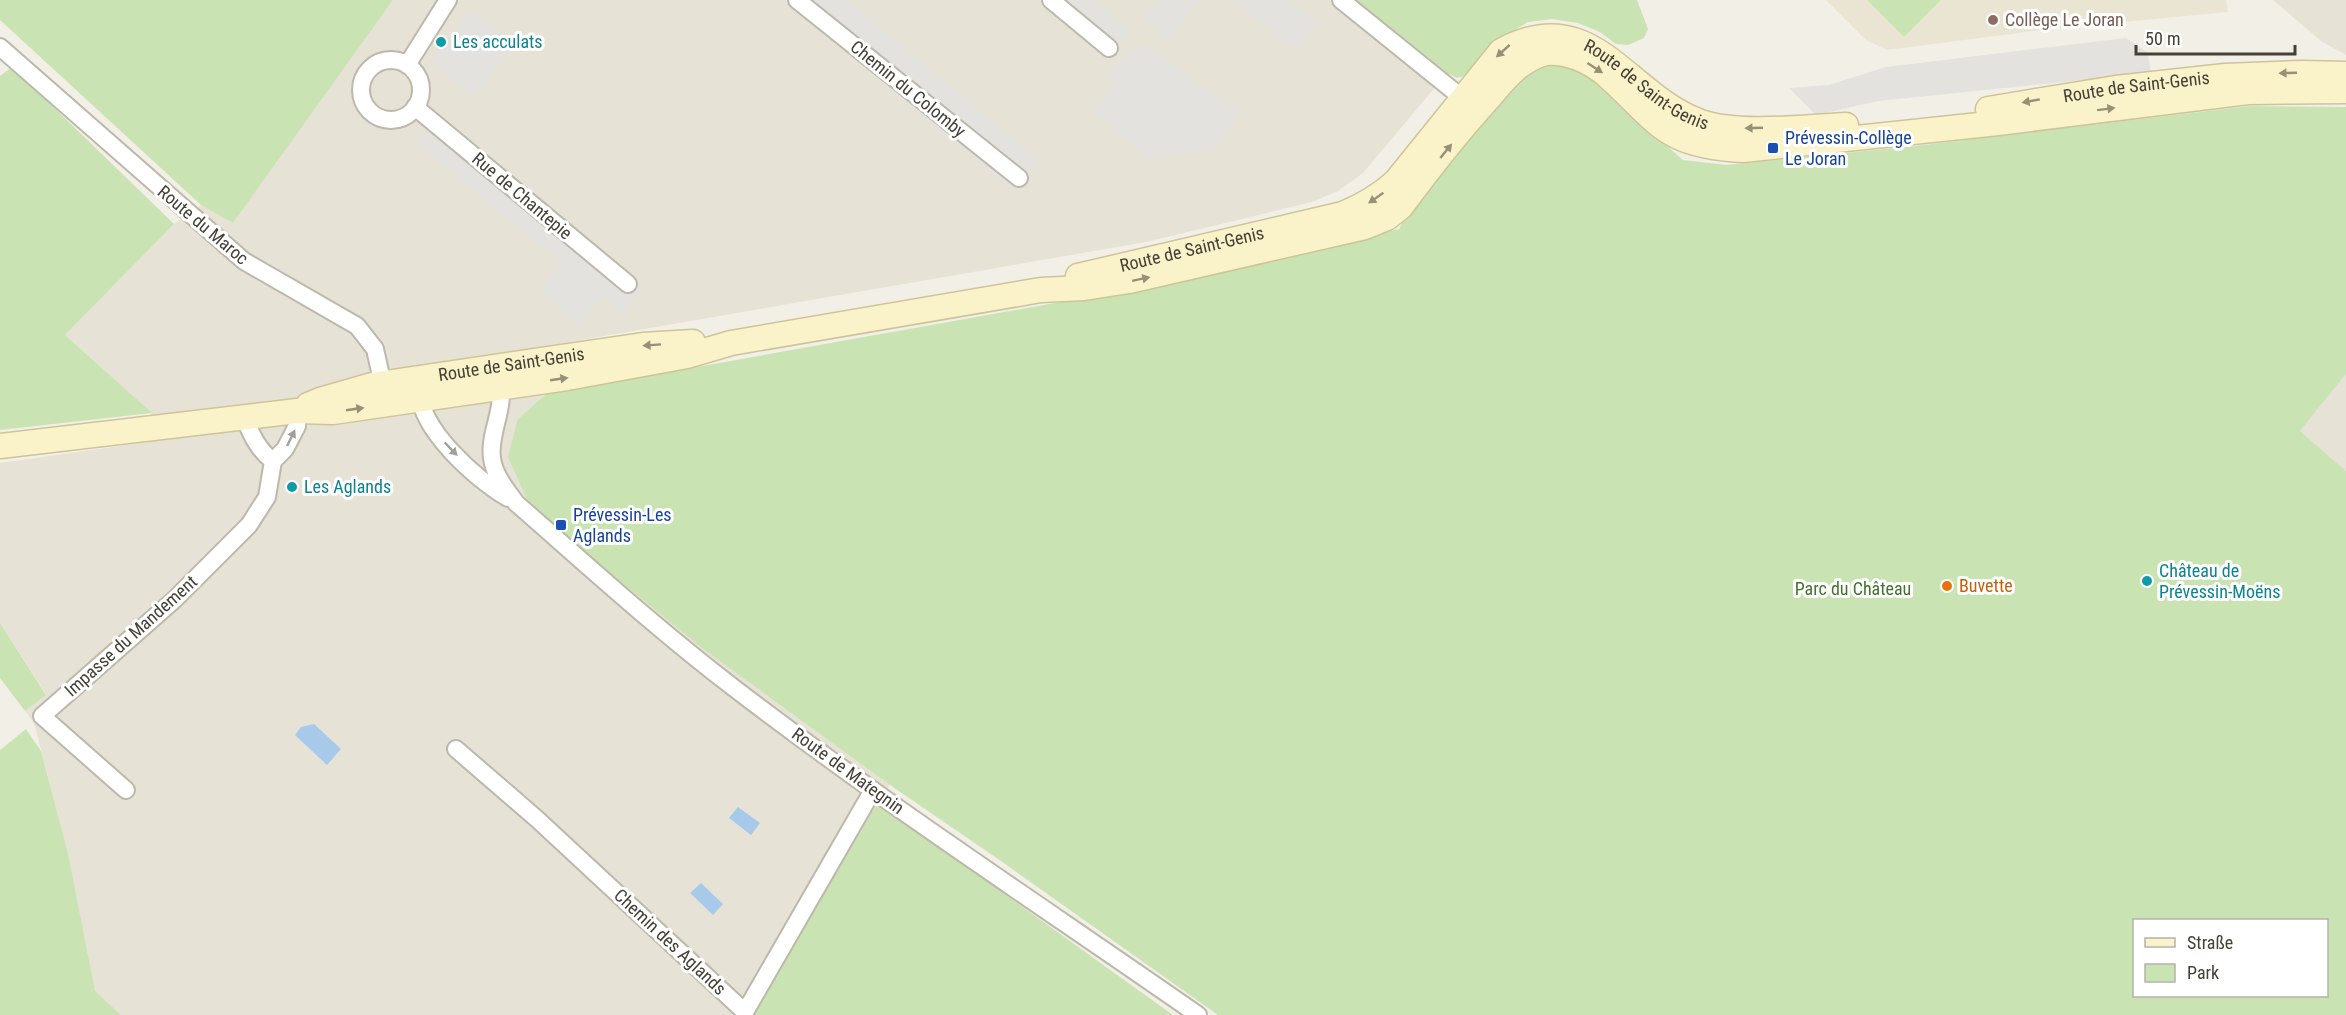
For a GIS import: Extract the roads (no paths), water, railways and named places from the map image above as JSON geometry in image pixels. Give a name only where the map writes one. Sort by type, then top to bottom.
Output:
[{"type":"main road","name":"Route de Saint-Genis","points":[[1470,104],[1501,51],[1518,38],[1539,30],[1560,28],[1580,33],[1602,46],[1659,98],[1687,117],[1718,127],[1735,129],[1892,123],[2105,90],[2224,76],[2346,74]]},
{"type":"main road","name":"Route de Saint-Genis","points":[[0,446],[297,411],[333,412],[385,394],[424,389],[501,388],[567,378],[687,356],[731,343],[1041,290],[1080,275],[1343,214],[1381,195],[1470,104],[1520,66],[1545,53],[1562,53],[1579,58],[1593,66],[1661,129],[1683,140],[1706,147],[1733,150],[1868,138],[2248,92],[2346,91]]},
{"type":"main road","name":"Route de Saint-Genis","points":[[424,389],[483,370],[643,345],[731,343]]},
{"type":"street","points":[[407,65],[448,0]]},
{"type":"street","name":"Chemin du Colomby","points":[[797,0],[1018,178]]},
{"type":"street","points":[[1051,0],[1109,48]]},
{"type":"street","points":[[1341,0],[1470,104]]},
{"type":"street","name":"Route du Maroc","points":[[0,47],[244,261],[357,326],[375,349],[385,394]]},
{"type":"street","points":[[392,60],[407,65],[414,71],[421,88],[415,107],[408,114],[396,120],[385,119],[369,111],[361,92],[365,74],[382,61],[392,60]]},
{"type":"street","name":"Rue de Chantepie","points":[[415,107],[628,284]]},
{"type":"street","points":[[483,370],[495,376],[501,388]]},
{"type":"street","name":"Route de Mategnin","points":[[501,388],[500,410],[493,432],[492,457],[501,482],[516,503]]},
{"type":"street","name":"Route de Mategnin","points":[[424,389],[434,430],[448,447],[485,482],[516,503],[678,644],[734,689],[873,790],[1198,1015]]},
{"type":"street","points":[[244,417],[258,445],[273,460],[290,441],[297,426],[297,411]]},
{"type":"street","name":"Impasse du Mandement","points":[[126,790],[42,716],[174,600],[249,525],[267,497],[273,460]]},
{"type":"street","name":"Chemin des Aglands","points":[[456,749],[546,827],[745,1012],[873,790]]},
{"type":"water","points":[[314,724],[341,749],[327,765],[295,735],[301,727]]},
{"type":"water","points":[[738,807],[760,823],[751,835],[729,818]]},
{"type":"water","points":[[701,883],[723,904],[713,915],[690,893]]},
{"type":"place","name":"Collège Le Joran","points":[[1993,20]]},
{"type":"place","name":"Les acculats","points":[[441,42]]},
{"type":"place","name":"Prévessin-Collège Le Joran","points":[[1773,148]]},
{"type":"place","name":"Les Aglands","points":[[292,487]]},
{"type":"place","name":"Prévessin-Les Aglands","points":[[561,525]]},
{"type":"place","name":"Château de Prévessin-Moëns","points":[[2147,581]]},
{"type":"place","name":"Buvette","points":[[1947,586]]},
{"type":"park label","name":"Parc du Château","points":[[1853,589]]}]
